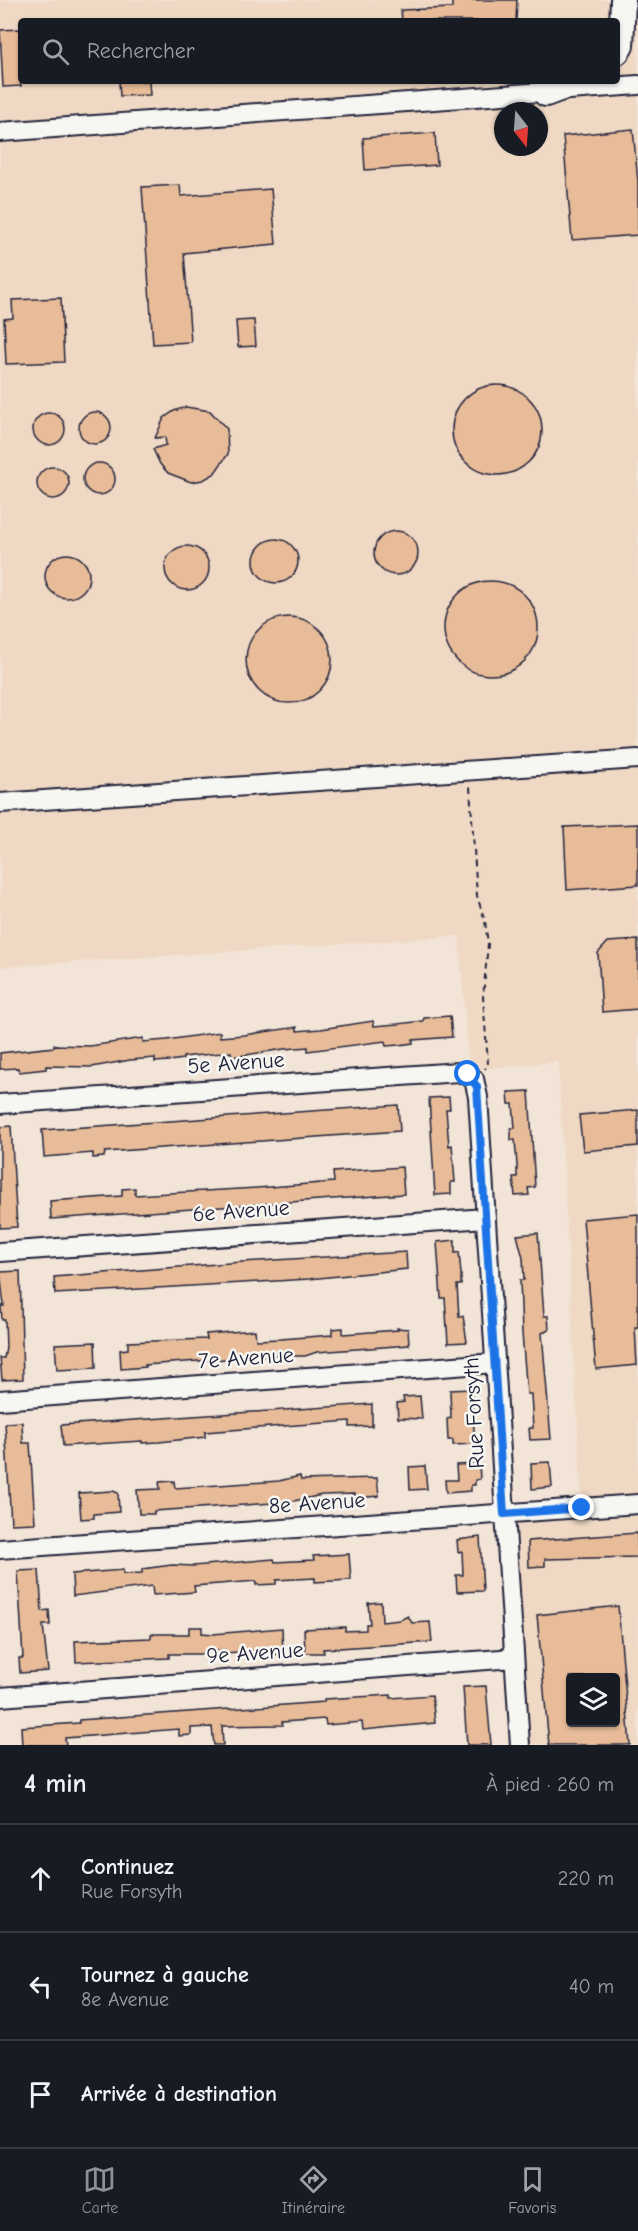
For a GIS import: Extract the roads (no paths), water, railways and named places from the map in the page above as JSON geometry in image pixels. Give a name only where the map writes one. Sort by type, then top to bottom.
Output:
[{"type":"main road","points":[[625,0],[638,29]]},
{"type":"main road","points":[[620,48],[625,0]]},
{"type":"main road","points":[[546,93],[572,84]]},
{"type":"street","points":[[0,132],[638,85]]},
{"type":"street","points":[[0,802],[638,759]]},
{"type":"street","name":"5e Avenue","points":[[0,1104],[459,1072],[478,1076]]},
{"type":"street","name":"Rue Forsyth","points":[[478,1076],[520,1745]]},
{"type":"street","name":"6e Avenue","points":[[0,1252],[486,1218]]},
{"type":"street","name":"7e Avenue","points":[[0,1400],[495,1363]]},
{"type":"street","name":"8e Avenue","points":[[0,1549],[638,1504]]},
{"type":"street","name":"9e Avenue","points":[[0,1697],[514,1658]]}]
